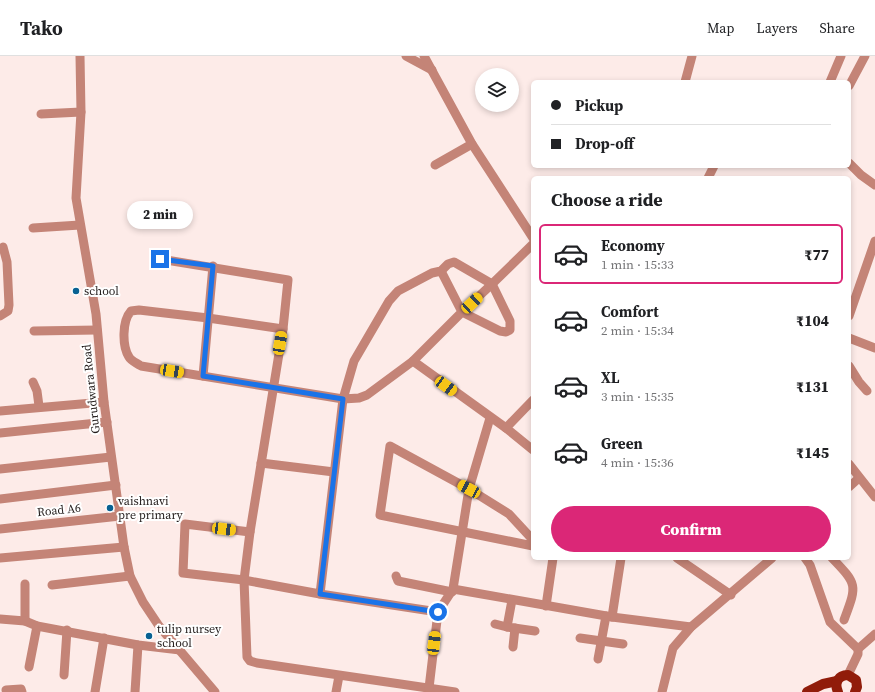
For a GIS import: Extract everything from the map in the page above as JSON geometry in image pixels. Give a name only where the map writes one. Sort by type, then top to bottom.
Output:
[{"type":"main road","points":[[807,692],[823,684],[837,689],[842,676],[848,675],[856,680],[857,691]]},
{"type":"street","name":"Gurudwara Road","points":[[80,56],[81,112],[76,198],[97,330],[111,457],[124,547],[130,576],[158,626],[215,692]]},
{"type":"street","points":[[406,56],[432,70]]},
{"type":"street","points":[[424,56],[472,144],[531,235]]},
{"type":"street","points":[[686,80],[692,56]]},
{"type":"street","points":[[831,80],[841,56]]},
{"type":"street","points":[[851,82],[865,56]]},
{"type":"street","points":[[41,114],[81,112]]},
{"type":"street","points":[[435,165],[472,144]]},
{"type":"street","points":[[851,165],[861,175],[874,181]]},
{"type":"street","points":[[33,228],[80,226]]},
{"type":"street","points":[[851,310],[875,241]]},
{"type":"street","points":[[283,329],[138,310],[131,311],[126,316],[125,350],[129,358],[141,366],[343,399],[359,398],[367,395],[412,361],[531,246]]},
{"type":"street","points":[[0,316],[8,311],[9,305],[7,262],[3,247]]},
{"type":"street","points":[[160,259],[213,266],[288,280],[283,329],[250,532],[244,580],[247,657],[250,660],[413,689],[429,688],[455,692]]},
{"type":"street","points":[[320,594],[343,399],[354,361],[389,301],[398,290],[432,273],[441,271],[448,264],[454,262],[492,284],[510,321],[510,330],[506,332],[500,331],[462,312],[441,271]]},
{"type":"street","points":[[203,376],[213,266]]},
{"type":"street","points":[[34,330],[97,330]]},
{"type":"street","points":[[851,339],[875,348]]},
{"type":"street","points":[[412,361],[506,428],[531,448]]},
{"type":"street","points":[[851,369],[867,391]]},
{"type":"street","points":[[33,382],[37,391],[39,406]]},
{"type":"street","points":[[0,411],[39,406],[104,402]]},
{"type":"street","points":[[506,428],[531,402]]},
{"type":"street","points":[[429,688],[438,612],[452,591],[463,533],[469,489],[490,418]]},
{"type":"street","points":[[0,433],[107,422]]},
{"type":"street","points":[[531,538],[509,514],[469,489],[390,446],[380,515],[531,546]]},
{"type":"street","points":[[0,469],[111,457]]},
{"type":"street","points":[[261,463],[334,472]]},
{"type":"street","points":[[851,467],[875,497]]},
{"type":"street","points":[[851,485],[859,478]]},
{"type":"street","points":[[0,499],[116,485]]},
{"type":"street","name":"Road A6","points":[[0,529],[120,516]]},
{"type":"street","points":[[250,532],[185,524],[183,573],[244,580],[320,594],[438,612]]},
{"type":"street","points":[[0,558],[124,547]]},
{"type":"street","points":[[546,606],[553,560]]},
{"type":"street","points":[[598,659],[601,640],[609,617],[621,560]]},
{"type":"street","points":[[681,560],[731,595]]},
{"type":"street","points":[[662,692],[673,648],[691,627],[731,595],[770,560]]},
{"type":"street","points":[[806,560],[810,566],[830,622],[858,649]]},
{"type":"street","points":[[834,560],[851,578],[853,594],[844,620]]},
{"type":"street","points":[[52,585],[130,576]]},
{"type":"street","points":[[396,576],[398,581],[452,591],[609,617],[691,627]]},
{"type":"street","points":[[25,584],[26,621]]},
{"type":"street","points":[[512,600],[511,627],[513,647]]},
{"type":"street","points":[[0,619],[26,621],[37,626],[67,630],[138,645],[180,650]]},
{"type":"street","points":[[495,624],[534,631]]},
{"type":"street","points":[[29,667],[37,626]]},
{"type":"street","points":[[64,675],[67,630]]},
{"type":"street","points":[[848,675],[858,654],[858,649],[875,634]]},
{"type":"street","points":[[95,692],[104,638]]},
{"type":"street","points":[[580,638],[623,644]]},
{"type":"street","points":[[134,692],[138,645]]},
{"type":"street","points":[[336,692],[339,676]]},
{"type":"street","points":[[6,690],[17,688],[21,689],[22,692]]},
{"type":"place","name":"school","points":[[76,291]]},
{"type":"place","name":"vaishnavi pre primary","points":[[110,508]]},
{"type":"place","name":"tulip nursey school","points":[[149,636]]},
{"type":"route","points":[[160,259],[213,266],[203,376],[343,399],[320,594],[438,612]]}]
